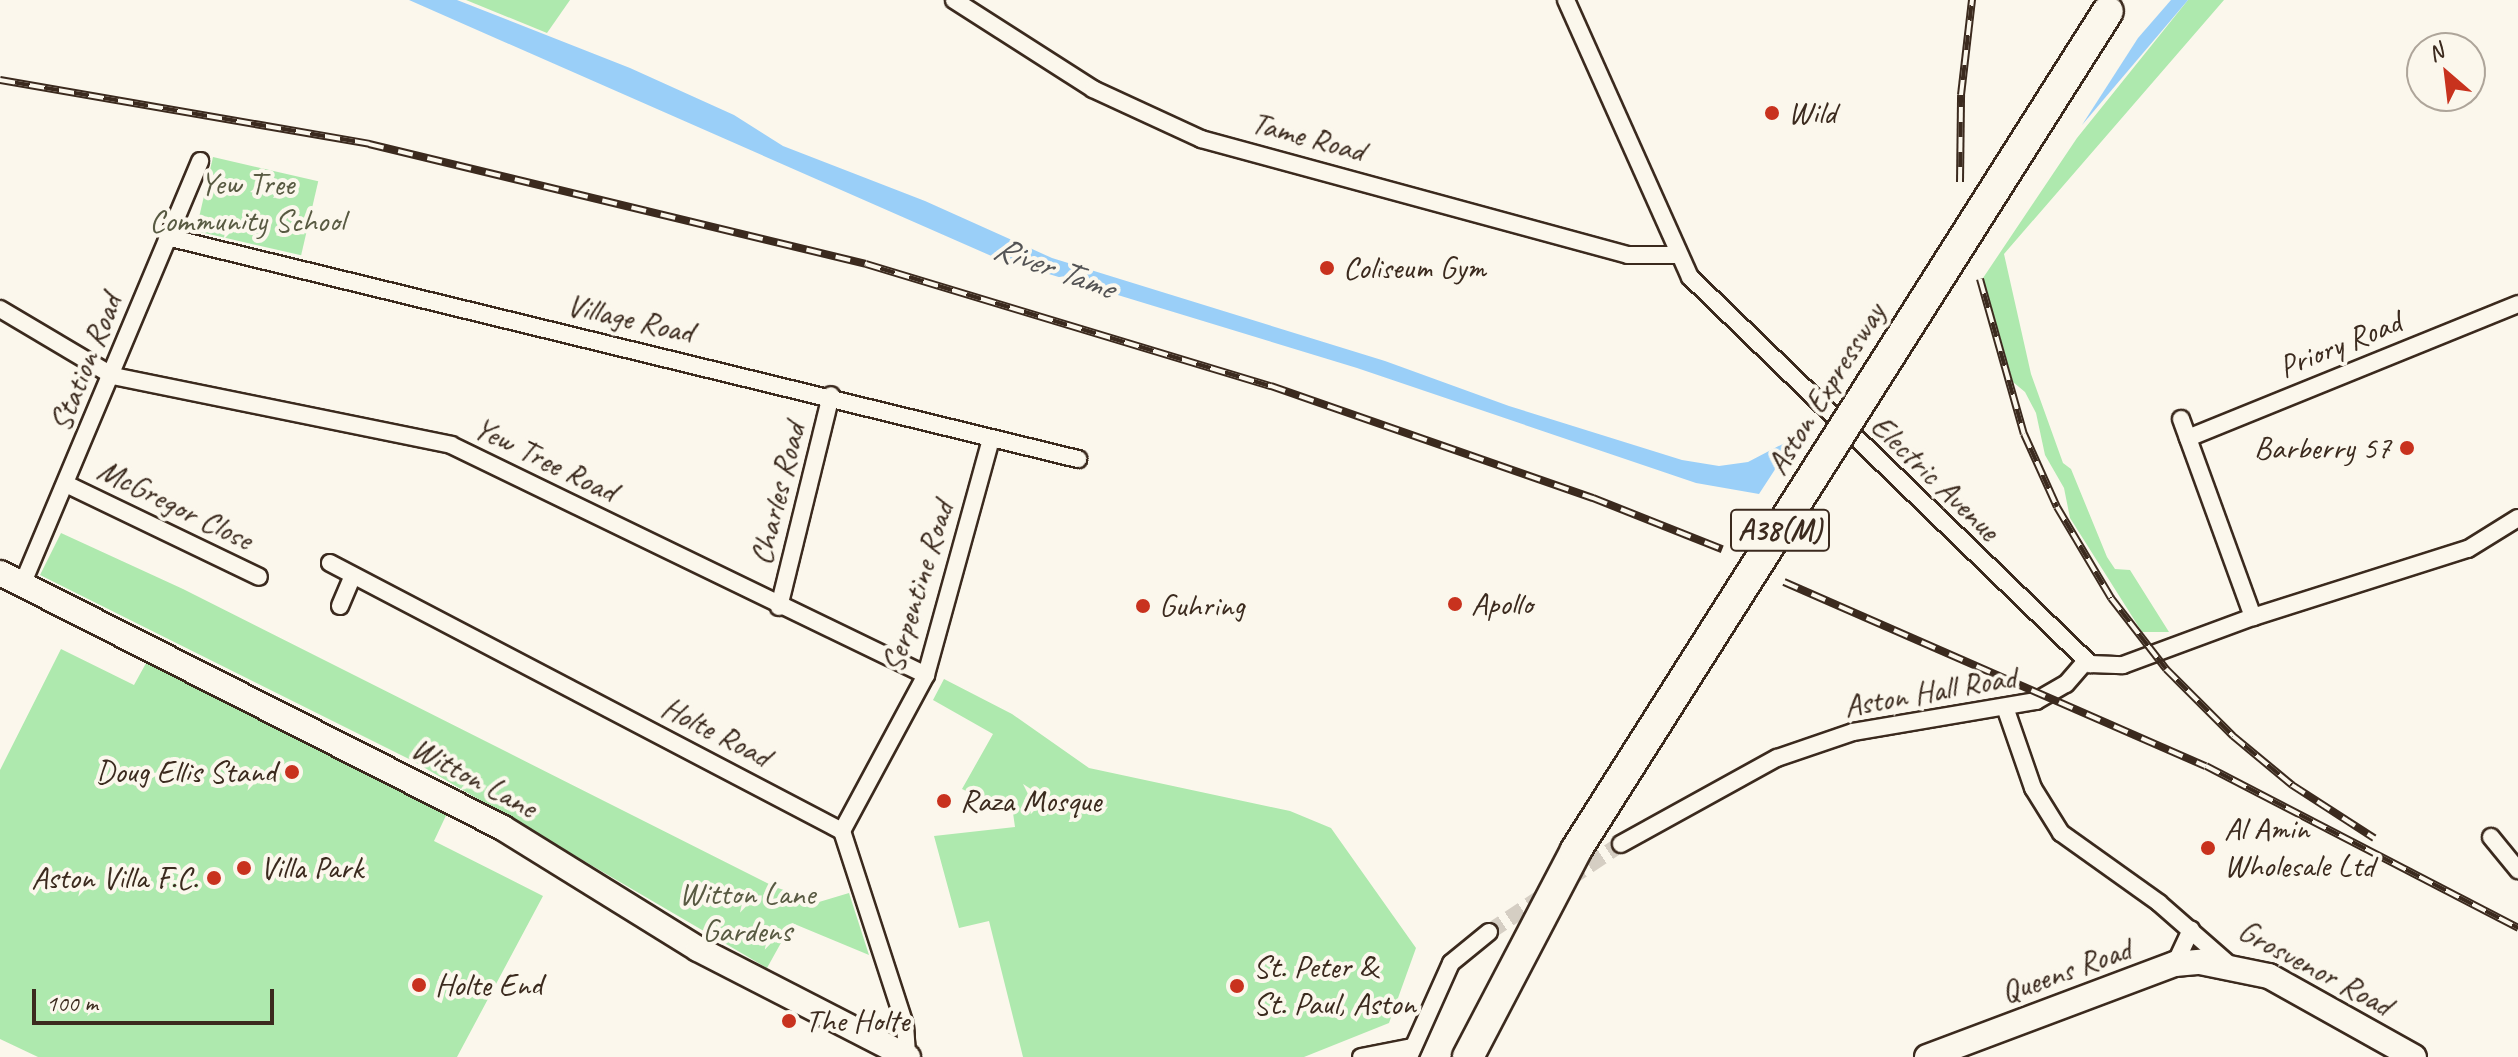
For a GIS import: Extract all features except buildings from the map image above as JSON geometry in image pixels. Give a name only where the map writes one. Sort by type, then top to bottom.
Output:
[{"type":"highway","name":"Aston Expressway","points":[[1468,1057],[1576,850],[2108,11]]},
{"type":"main road","name":"Witton Lane","points":[[0,573],[503,828],[698,949],[907,1057]]},
{"type":"main road","name":"Queens Road","points":[[1927,1057],[2175,964],[2231,966]]},
{"type":"main road","name":"Grosvenor Road","points":[[2231,966],[2269,976],[2414,1057]]},
{"type":"street","name":"Tame Road","points":[[954,0],[1093,89],[1201,139],[1628,255],[1676,255]]},
{"type":"street","name":"Electric Avenue","points":[[1566,0],[1676,255],[1690,277],[1815,402],[2086,661]]},
{"type":"street","name":"Station Road","points":[[22,585],[113,376],[200,161]]},
{"type":"street","name":"Village Road","points":[[167,237],[831,395],[991,439],[1078,459]]},
{"type":"street","name":"Priory Road","points":[[2188,438],[2517,303]]},
{"type":"street","name":"Yew Tree Road","points":[[0,309],[113,376],[451,445],[779,607],[926,675]]},
{"type":"street","name":"Charles Road","points":[[779,607],[831,395]]},
{"type":"street","points":[[2181,419],[2253,617]]},
{"type":"street","name":"Serpentine Road","points":[[842,831],[926,675],[991,439]]},
{"type":"street","name":"McGregor Close","points":[[66,484],[259,577]]},
{"type":"street","points":[[2086,661],[2108,668],[2123,665],[2253,617],[2468,549],[2518,518]]},
{"type":"street","name":"Holte Road","points":[[330,563],[842,831]]},
{"type":"street","points":[[340,606],[353,576]]},
{"type":"street","name":"Aston Hall Road","points":[[1621,844],[1764,765],[1817,742],[1853,732],[2006,710],[2056,691],[2086,661]]},
{"type":"street","name":"Grosvenor Road","points":[[2006,710],[2033,788],[2061,833],[2191,929],[2231,966]]},
{"type":"street","points":[[842,831],[905,1025],[907,1057]]},
{"type":"street","points":[[2491,837],[2518,870]]},
{"type":"street","name":"Grosvenor Road","points":[[2175,964],[2191,929]]},
{"type":"street","points":[[1361,1057],[1411,1052],[1451,963],[1489,932]]},
{"type":"green space","points":[[466,0],[570,0],[547,33]]},
{"type":"green space","points":[[2188,0],[2224,0],[2004,254],[2031,374],[2063,463],[2071,469],[2107,557],[2115,569],[2130,570],[2169,632],[2142,632],[2070,518],[2064,488],[2045,455],[2036,413],[2025,392],[2013,382],[1983,278],[2077,138]]},
{"type":"green space","name":"Yew Tree Community School","points":[[213,157],[318,181],[301,255],[196,231]]},
{"type":"green space","name":"Witton Lane Gardens","points":[[61,533],[183,589],[775,887],[819,902],[849,893],[869,955],[792,923],[767,968],[413,761],[40,575]]},
{"type":"green space","name":"Villa Park","points":[[61,649],[134,685],[150,656],[450,807],[434,841],[543,896],[457,1057],[38,1057],[0,1039],[0,770]]},
{"type":"green space","points":[[944,679],[1012,714],[1089,768],[1290,811],[1331,828],[1416,948],[1389,1023],[1304,1057],[1023,1057],[989,921],[959,928],[934,836],[1015,827],[1013,813],[962,789],[993,734],[933,700]]},
{"type":"water","name":"River Tame","points":[[409,0],[457,0],[630,68],[734,115],[783,146],[925,201],[1052,258],[1385,361],[1509,406],[1682,460],[1719,466],[1748,462],[1796,437],[1759,494],[1696,483],[1357,368],[996,258]]},
{"type":"water","points":[[2171,0],[2188,0],[2082,125],[2138,38]]},
{"type":"tunnel","points":[[1489,932],[1621,844]]},
{"type":"railway","points":[[1960,182],[1961,95],[1972,0]]},
{"type":"railway","points":[[0,80],[369,144],[866,264],[1271,386],[1593,498],[1722,549]]},
{"type":"railway","points":[[1980,279],[2024,434],[2057,507],[2111,598],[2166,669],[2233,736],[2292,785],[2374,838]]},
{"type":"railway","points":[[1784,582],[2206,766],[2518,928]]},
{"type":"place","name":"Wild","points":[[1772,113]]},
{"type":"place","name":"Coliseum Gym","points":[[1327,268]]},
{"type":"place","name":"Barberry 57","points":[[2407,448]]},
{"type":"place","name":"Apollo","points":[[1455,604]]},
{"type":"place","name":"Guhring","points":[[1143,606]]},
{"type":"place","name":"Doug Ellis Stand","points":[[292,772]]},
{"type":"place","name":"Raza Mosque","points":[[944,801]]},
{"type":"place","name":"Al Amin Wholesale Ltd","points":[[2208,848]]},
{"type":"place","name":"Villa Park","points":[[244,868]]},
{"type":"place","name":"Aston Villa F.C.","points":[[214,878]]},
{"type":"place","name":"Holte End","points":[[419,985]]},
{"type":"place","name":"St. Peter & St. Paul, Aston","points":[[1237,986]]},
{"type":"place","name":"The Holte","points":[[789,1021]]}]
